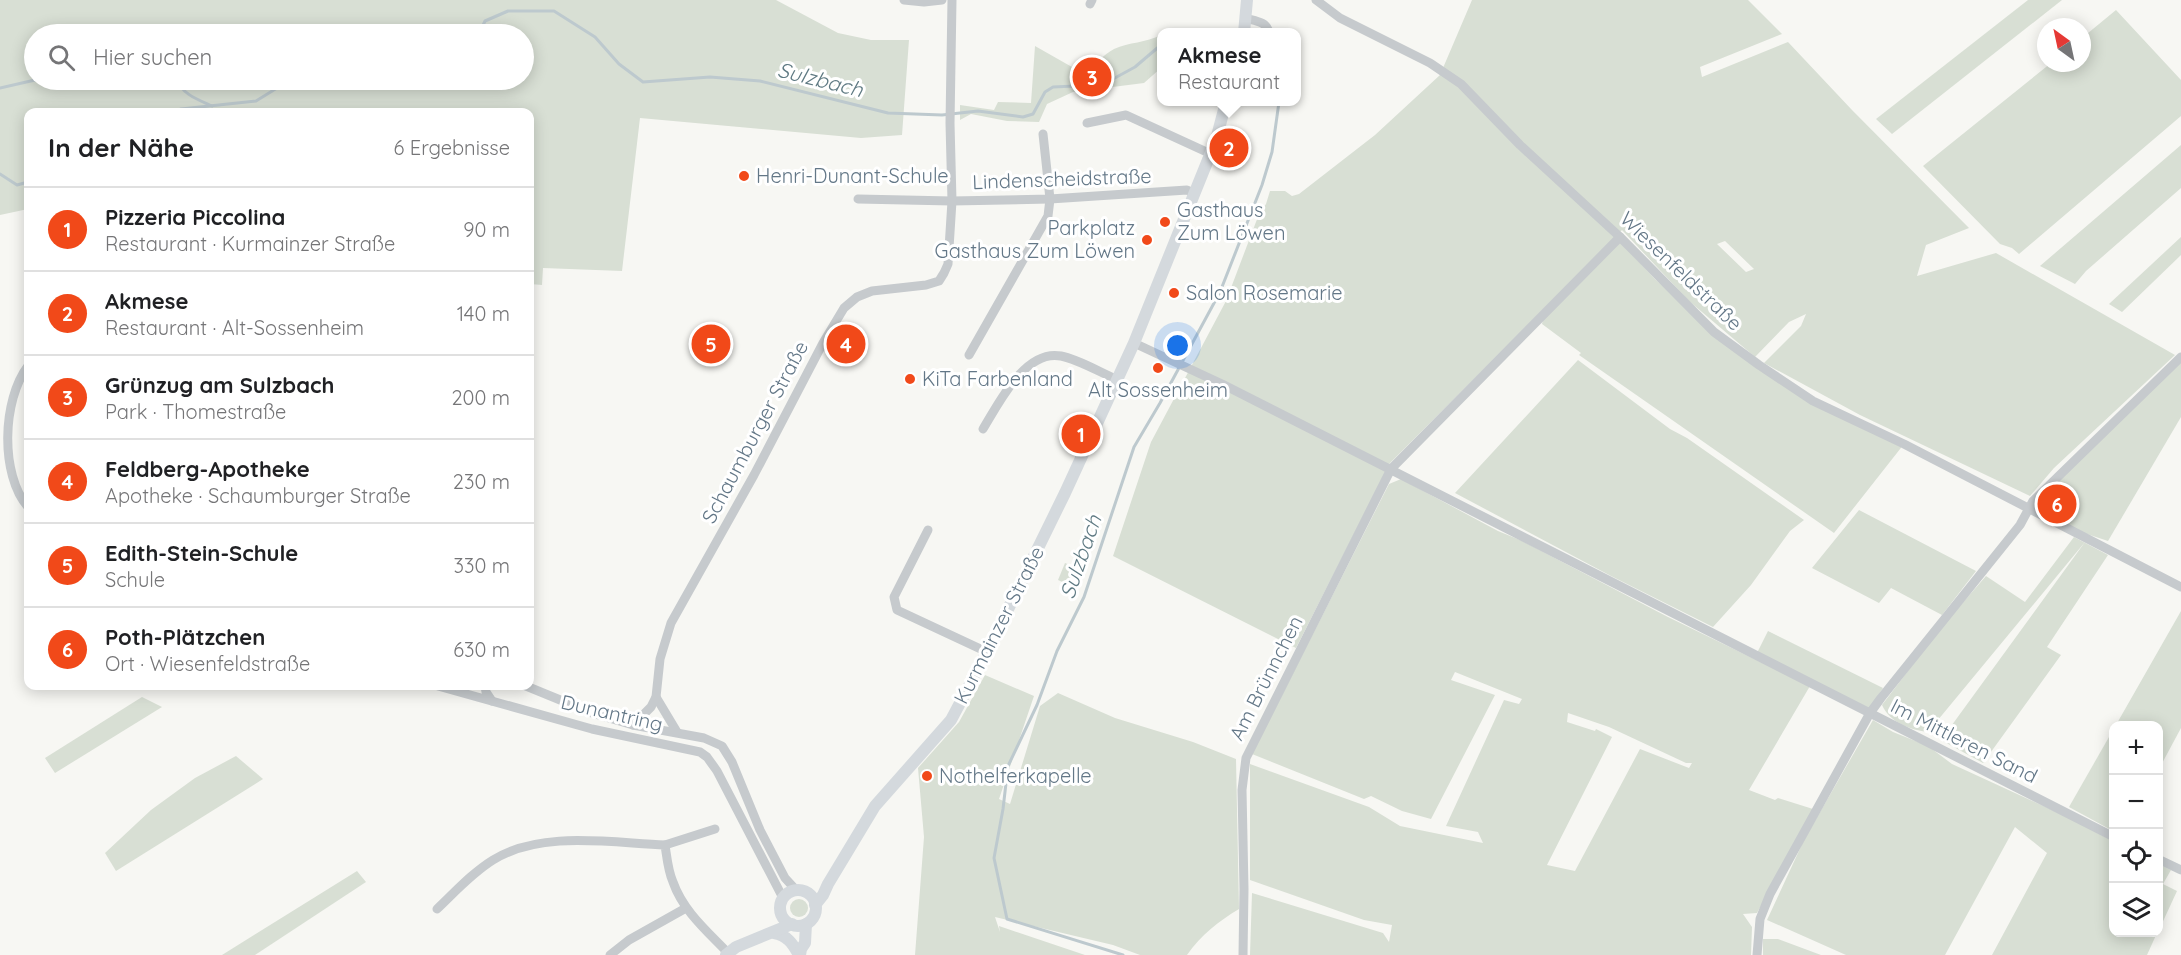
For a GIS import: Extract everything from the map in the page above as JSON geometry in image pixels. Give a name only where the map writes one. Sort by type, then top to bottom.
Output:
[{"type":"main road","points":[[1244,28],[1247,0]]},
{"type":"main road","name":"Kurmainzer Straße","points":[[815,905],[875,806],[951,720],[987,652],[1065,493],[1134,344],[1211,154],[1225,106]]},
{"type":"main road","points":[[770,934],[782,903],[801,892],[828,884]]},
{"type":"main road","points":[[727,954],[736,947],[813,918],[815,905],[811,896],[801,892]]},
{"type":"main road","points":[[770,934],[783,936],[800,953],[805,943],[798,924],[784,918],[782,903]]},
{"type":"street","points":[[904,0],[924,2],[942,0]]},
{"type":"street","name":"Schaumburger Straße","points":[[656,696],[660,659],[671,623],[844,308],[857,297],[872,291],[926,285],[939,280],[948,264],[952,201],[950,123],[952,0]]},
{"type":"street","name":"Wiesenfeldstraße","points":[[1316,0],[1340,18],[1430,63],[1461,84],[1520,145],[1620,237],[1714,332],[1759,366],[1813,401],[1904,444],[2181,587]]},
{"type":"street","points":[[1245,18],[1263,23],[1268,28]]},
{"type":"street","points":[[1088,123],[1126,115],[1211,154]]},
{"type":"street","points":[[969,355],[1048,216],[1050,199],[1043,134]]},
{"type":"street","name":"Lindenscheidstraße","points":[[858,199],[952,201],[1050,199],[1187,190],[1195,194]]},
{"type":"street","name":"Am Brünnchen","points":[[1243,955],[1242,790],[1246,758],[1391,470],[1620,237]]},
{"type":"street","points":[[1134,344],[1222,384],[1870,713],[1770,894],[1760,918],[1757,955]]},
{"type":"street","points":[[983,429],[1010,385],[1032,363],[1045,355],[1062,356],[1118,380]]},
{"type":"street","name":"Im Mittleren Sand","points":[[2109,834],[1870,713],[2020,525],[2033,501],[2181,357]]},
{"type":"street","points":[[24,373],[14,390],[8,440],[13,483],[24,502]]},
{"type":"street","points":[[928,530],[894,597],[897,609],[987,652]]},
{"type":"street","name":"Dunantring","points":[[534,689],[592,713],[633,725],[677,732],[717,742],[731,759],[755,821],[785,878],[801,892]]},
{"type":"street","name":"Dunantring","points":[[457,690],[592,729],[692,749],[707,757],[744,822],[782,903]]},
{"type":"street","points":[[486,690],[492,701]]},
{"type":"street","points":[[633,725],[651,707],[656,696]]},
{"type":"street","points":[[656,696],[677,732]]},
{"type":"street","points":[[717,771],[731,759]]},
{"type":"street","points":[[726,789],[738,781],[738,776]]},
{"type":"street","points":[[744,822],[755,821]]},
{"type":"street","points":[[437,909],[472,876],[493,860],[517,848],[569,841],[665,845],[715,829]]},
{"type":"street","points":[[665,845],[672,882],[686,908],[727,954]]},
{"type":"street","points":[[2163,861],[2181,870]]},
{"type":"street","points":[[610,955],[629,940],[686,908]]},
{"type":"shaded area","points":[[0,0],[776,0],[838,33],[871,40],[909,40],[902,135],[861,138],[640,118],[622,271],[543,268],[542,285],[534,284],[534,108],[24,108],[24,210],[0,215]]},
{"type":"shaded area","points":[[1472,0],[1748,0],[1782,34],[1700,67],[1702,77],[1788,42],[1969,228],[1926,245],[1917,276],[1996,253],[2175,355],[2054,468],[2030,496],[1860,415],[1764,363],[1801,326],[1806,314],[1789,322],[1755,357],[1689,301],[1622,230],[1390,463],[1296,648],[1113,556],[1151,442],[1226,301],[1270,191],[1285,191],[1292,196],[1299,194],[1375,135],[1440,75]],"holes":[[[1725,241],[1754,269],[1746,272],[1717,244]]]},
{"type":"shaded area","points":[[2028,0],[2062,0],[1892,134],[1876,119]]},
{"type":"shaded area","points":[[2116,10],[2181,80],[2181,116],[2019,254],[2012,248],[2000,244],[1923,166],[2040,72],[2091,72],[2091,31]]},
{"type":"shaded area","points":[[1157,37],[1157,72],[1144,83],[1073,92],[1047,104],[1039,122],[1007,121],[971,114],[960,120],[960,105],[994,110],[998,102],[1031,103],[1035,46],[1079,71],[1087,71],[1114,49]]},
{"type":"shaded area","points":[[2181,145],[2181,188],[2086,271],[2075,284],[2040,266]]},
{"type":"shaded area","points":[[2181,237],[2181,255],[2122,312],[2109,304]]},
{"type":"shaded area","points":[[1619,241],[1655,279],[1714,332],[1813,401],[1904,444],[1834,533],[1579,355],[1581,353],[1542,324],[1544,316]]},
{"type":"shaded area","points":[[1578,360],[1670,429],[1687,438],[1804,520],[1790,531],[1751,585],[1713,627],[1455,493]]},
{"type":"shaded area","points":[[2181,361],[2181,417],[2108,541],[2072,529],[2035,509],[2035,504]]},
{"type":"shaded area","points":[[1401,479],[1498,531],[1810,686],[1749,790],[1775,800],[1778,798],[1813,809],[1757,913],[1743,914],[1752,927],[1751,955],[1250,955],[1252,893],[1383,933],[1389,942],[1392,925],[1364,920],[1250,880],[1250,764],[1369,807],[1400,826],[1483,843],[1478,832],[1446,826],[1504,700],[1519,704],[1522,699],[1455,672],[1451,680],[1495,695],[1431,819],[1402,811],[1371,796],[1364,799],[1252,754],[1389,484]],"holes":[[[1568,713],[1609,727],[1686,763],[1692,763],[1689,768],[1640,749],[1575,871],[1547,865],[1612,737],[1596,729],[1595,731],[1567,722]]]},
{"type":"shaded area","points":[[1859,510],[1976,571],[1942,615],[1891,588],[1879,603],[1812,568]]},
{"type":"shaded area","points":[[2074,537],[2085,543],[1928,732],[1908,727],[1890,717],[1882,705],[1940,629],[1986,576],[2025,602]]},
{"type":"shaded area","points":[[2085,543],[2108,555],[2047,647],[2061,655],[1983,763],[1941,740]]},
{"type":"shaded area","points":[[1065,563],[1077,568],[1069,585],[1058,580]]},
{"type":"shaded area","points":[[2181,611],[2181,728],[2163,762],[2163,721],[2118,721]]},
{"type":"shaded area","points":[[1768,631],[1883,688],[1869,709],[1757,653]]},
{"type":"shaded area","points":[[985,675],[1034,696],[999,799],[1010,804],[1040,706],[1058,693],[1115,718],[1193,742],[1236,759],[1239,909],[1211,929],[1187,955],[1140,955],[1113,945],[995,917],[1000,932],[999,926],[1085,955],[915,955],[924,837],[918,768],[959,722]]},
{"type":"shaded area","points":[[142,697],[162,707],[55,773],[45,758]]},
{"type":"shaded area","points":[[1873,720],[1893,732],[1928,746],[1952,764],[2109,839],[2109,937],[2155,937],[2147,955],[1992,955],[2047,853],[2015,827],[1945,955],[1846,955],[1767,920],[1804,840]]},
{"type":"shaded area","points":[[2109,737],[2109,829],[2069,807]]},
{"type":"shaded area","points":[[236,756],[263,779],[116,871],[105,853],[151,810],[195,778]]},
{"type":"shaded area","points":[[2163,866],[2171,870],[2163,884]]},
{"type":"shaded area","points":[[357,871],[366,882],[255,955],[222,955]]},
{"type":"shaded area","points":[[2163,884],[2177,891],[2163,921]]},
{"type":"shaded area","points":[[799,899],[807,904],[808,908],[803,916],[799,917],[791,912],[790,908],[795,900]]},
{"type":"shaded area","points":[[1763,939],[1778,939],[1821,955],[1763,955]]},
{"type":"waterway","name":"Sulzbach","points":[[484,24],[485,21],[508,11],[554,11],[595,37],[619,64],[643,82],[710,77],[760,81],[888,113],[942,115],[978,111],[1023,117],[1033,114],[1045,92],[1053,87],[1097,85],[1135,67],[1157,48]]},
{"type":"waterway","name":"Sulzbach","points":[[0,88],[24,83]]},
{"type":"waterway","name":"Sulzbach","points":[[184,90],[196,99],[212,106]]},
{"type":"waterway","name":"Sulzbach","points":[[190,108],[256,101],[274,90]]},
{"type":"waterway","name":"Sulzbach","points":[[1123,955],[1007,919],[994,858],[1008,766],[1037,705],[1057,651],[1084,597],[1134,447],[1220,292],[1262,185],[1272,152],[1278,106]]},
{"type":"waterway","name":"Sulzbach","points":[[0,174],[17,185],[24,183]]},
{"type":"place","name":"Grünzug am Sulzbach","points":[[1092,77]]},
{"type":"place","name":"Akmese","points":[[1229,148]]},
{"type":"place","name":"Henri-Dunant-Schule","points":[[744,176]]},
{"type":"place","name":"Gasthaus Zum Löwen","points":[[1165,222]]},
{"type":"place","name":"Parkplatz Gasthaus Zum Löwen","points":[[1147,240]]},
{"type":"place","name":"Salon Rosemarie","points":[[1174,293]]},
{"type":"place","name":"Edith-Stein-Schule","points":[[711,344]]},
{"type":"place","name":"Feldberg-Apotheke","points":[[846,344]]},
{"type":"place","name":"Alt Sossenheim","points":[[1158,368]]},
{"type":"place","name":"KiTa Farbenland","points":[[910,379]]},
{"type":"place","name":"Pizzeria Piccolina","points":[[1081,434]]},
{"type":"place","name":"Poth-Plätzchen","points":[[2057,504]]},
{"type":"place","name":"Nothelferkapelle","points":[[927,776]]}]
